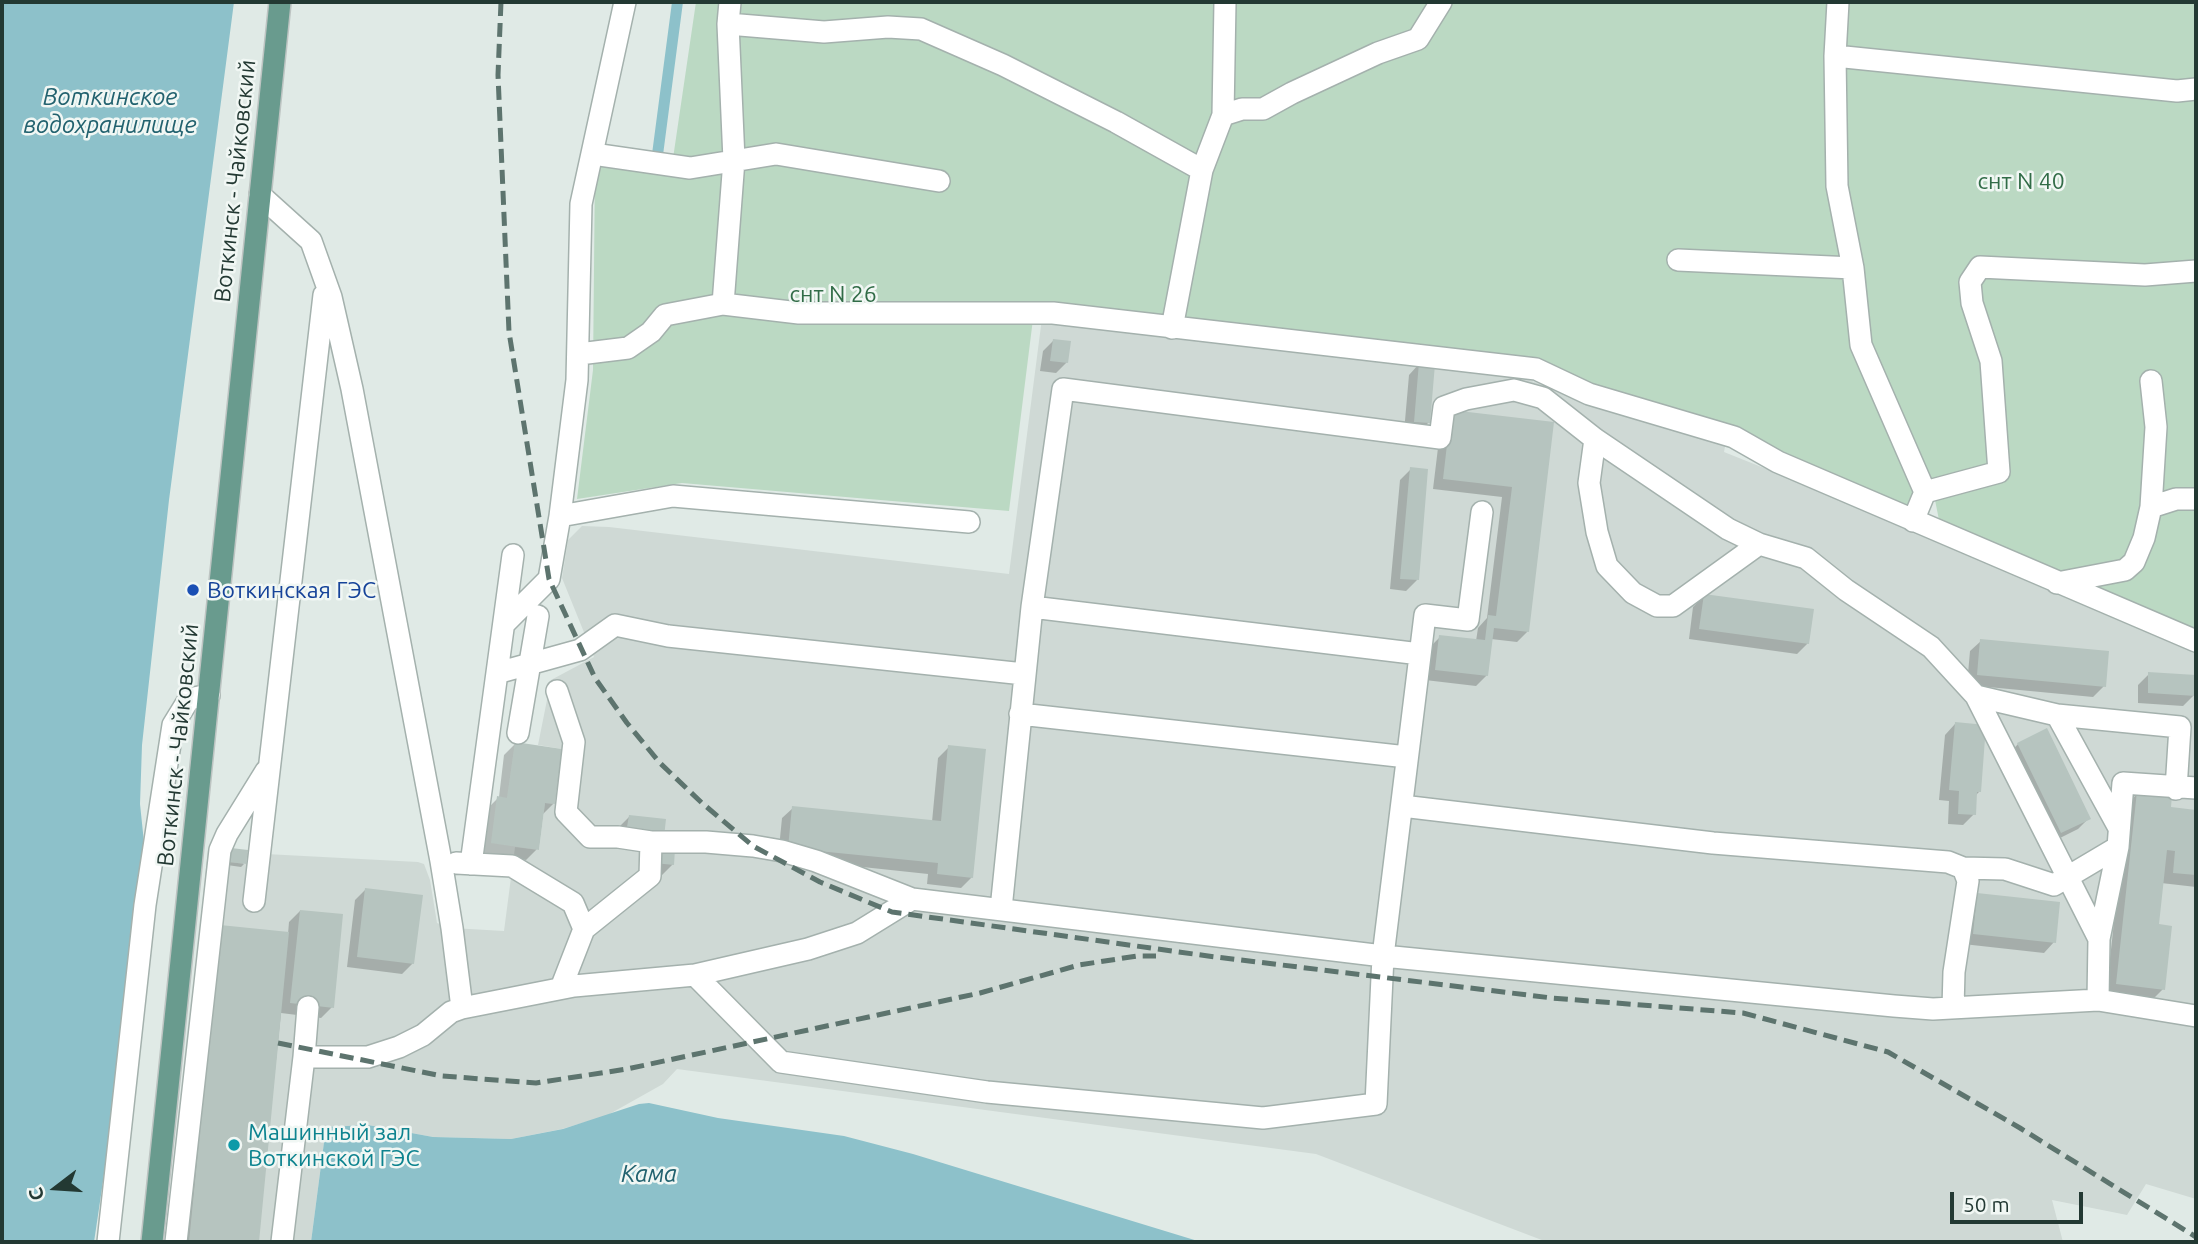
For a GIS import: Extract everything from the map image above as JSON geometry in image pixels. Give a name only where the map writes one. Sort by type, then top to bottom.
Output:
[{"type":"main road","name":"Воткинск - Чайковский","points":[[152,1242],[280,2]]},
{"type":"lane","points":[[504,624],[548,579],[560,516],[579,354],[581,204],[625,2]]},
{"type":"lane","points":[[723,304],[734,160],[728,23],[730,2]]},
{"type":"lane","points":[[1172,328],[1202,170],[1223,115],[1225,2]]},
{"type":"lane","points":[[1223,115],[1242,109],[1263,109],[1378,52],[1418,39],[1441,2]]},
{"type":"lane","points":[[1838,2],[1835,56],[1837,186],[1853,268],[1861,345],[1926,492],[1913,521]]},
{"type":"lane","points":[[728,23],[824,32],[888,27],[921,29],[1003,65],[1116,122],[1202,170]]},
{"type":"lane","points":[[1835,56],[2177,91],[2196,89]]},
{"type":"lane","points":[[593,154],[691,168],[776,154],[939,181]]},
{"type":"lane","points":[[260,195],[310,241],[326,282],[352,390],[441,861],[463,1008]]},
{"type":"lane","points":[[1678,260],[1853,268]]},
{"type":"lane","points":[[1926,492],[1998,472],[1991,361],[1972,303],[1970,282],[1980,267],[2145,275],[2196,271]]},
{"type":"lane","points":[[254,901],[326,282]]},
{"type":"lane","points":[[579,354],[628,348],[651,332],[665,315],[723,304],[799,313],[1053,313],[1536,369],[1589,394],[1734,437],[1777,461],[2196,641]]},
{"type":"lane","points":[[2057,583],[2125,570],[2134,562],[2144,538],[2151,507],[2156,427],[2151,381]]},
{"type":"lane","points":[[314,388],[331,382],[352,390]]},
{"type":"lane","points":[[1001,909],[1024,674],[1063,389],[1440,438],[1444,407],[1466,399],[1514,390],[1543,398],[1595,439],[1728,529],[1759,544],[1806,558],[1846,590],[1931,647],[1976,696],[2099,939]]},
{"type":"lane","points":[[1595,439],[1589,482],[1597,532],[1607,566],[1633,593],[1657,606],[1673,606],[1759,544]]},
{"type":"lane","points":[[560,516],[673,496],[969,522]]},
{"type":"lane","points":[[2151,507],[2176,499],[2196,499]]},
{"type":"lane","points":[[695,975],[780,1062],[987,1091],[1263,1118],[1376,1104],[1383,956],[1425,615],[1468,620],[1482,512]]},
{"type":"lane","points":[[471,864],[513,555]]},
{"type":"lane","points":[[1032,607],[1420,654]]},
{"type":"lane","points":[[518,733],[538,617]]},
{"type":"lane","points":[[497,673],[580,650],[615,625],[668,636],[1024,674]]},
{"type":"lane","points":[[557,691],[574,742],[566,812],[590,837],[753,846],[816,861],[912,900],[1383,956],[1894,1006],[1953,1007],[2098,1000],[2196,1016]]},
{"type":"lane","points":[[108,1242],[145,905],[173,725],[189,699],[209,695]]},
{"type":"lane","points":[[1976,696],[2057,715],[2180,727],[2186,788],[2123,783],[2118,837],[2099,939],[2098,1000]]},
{"type":"lane","points":[[1020,714],[1407,757]]},
{"type":"lane","points":[[2057,715],[2118,837]]},
{"type":"lane","points":[[176,1242],[220,850],[270,764]]},
{"type":"lane","points":[[1402,806],[1713,843],[1948,862],[1963,867],[2005,869],[2054,885],[2118,837]]},
{"type":"lane","points":[[561,988],[584,929],[650,876],[651,842]]},
{"type":"lane","points":[[441,861],[512,866],[573,903],[584,929]]},
{"type":"lane","points":[[1953,1007],[1954,972],[1968,881],[1963,867]]},
{"type":"lane","points":[[303,1056],[368,1057],[423,1035],[451,1012],[463,1008],[561,988],[695,975],[808,949],[858,933],[912,900]]},
{"type":"lane","points":[[282,1242],[308,1007]]},
{"type":"shaded area","points":[[1042,318],[1498,369],[1609,408],[1726,441],[1724,452],[2196,650],[2196,1199],[2146,1184],[2127,1215],[2052,1200],[2063,1242],[1547,1242],[1316,1154],[677,1069],[663,1084],[606,1116],[562,1129],[511,1139],[433,1137],[368,1125],[326,1127],[311,1242],[167,1242],[208,849],[230,851],[229,862],[246,864],[247,853],[418,862],[424,864],[430,880],[437,923],[452,928],[504,931],[515,847],[539,850],[545,803],[555,804],[562,749],[538,745],[551,680],[594,657],[562,578],[568,540],[582,526],[609,527],[1009,574]]},
{"type":"green space","name":"снт N 26","points":[[696,2],[1829,2],[1825,52],[1826,185],[1844,260],[1914,491],[1908,506],[1783,453],[1595,389],[1035,303],[1009,511],[682,483],[577,499],[593,370],[595,165],[671,172]]},
{"type":"green space","name":"снт N 40","points":[[1845,2],[2196,2],[2196,629],[2031,562],[1939,520],[1933,490],[1865,330],[1845,186]]},
{"type":"water","name":"Воткинское водохранилище","points":[[2,2],[234,2],[169,500],[142,745],[140,804],[145,852],[123,1047],[94,1242],[2,1242]]},
{"type":"water","points":[[672,2],[683,2],[663,155],[652,154]]},
{"type":"water","name":"Кама","points":[[649,1103],[718,1118],[844,1136],[913,1154],[1201,1242],[311,1242],[326,1127],[368,1125],[433,1137],[511,1139],[563,1129]]},
{"type":"building","points":[[1053,339],[1071,341],[1068,363],[1050,361]]},
{"type":"building","points":[[1419,362],[1435,364],[1430,423],[1414,422]]},
{"type":"building","points":[[1451,410],[1554,422],[1529,632],[1494,628],[1488,676],[1435,670],[1439,635],[1485,640],[1488,615],[1496,616],[1512,487],[1443,479]]},
{"type":"building","points":[[1410,467],[1428,469],[1419,580],[1400,579]]},
{"type":"building","points":[[1704,594],[1814,609],[1809,644],[1699,629]]},
{"type":"building","points":[[1980,639],[2109,651],[2106,687],[1977,675]]},
{"type":"building","points":[[2148,672],[2196,675],[2196,696],[2148,693]]},
{"type":"building","points":[[1955,722],[1986,725],[1981,792],[1977,792],[1976,815],[1958,814],[1959,791],[1949,790]]},
{"type":"building","points":[[2047,728],[2091,819],[2061,833],[2017,743]]},
{"type":"building","points":[[515,742],[562,749],[555,804],[545,803],[539,850],[491,843],[497,796],[507,798]]},
{"type":"building","points":[[948,745],[986,749],[973,878],[937,874],[938,863],[788,848],[792,806],[941,821]]},
{"type":"building","points":[[2137,791],[2172,795],[2171,807],[2196,810],[2196,875],[2173,873],[2175,851],[2167,850],[2159,924],[2172,926],[2165,990],[2116,984]]},
{"type":"building","points":[[629,815],[666,819],[664,837],[626,833]]},
{"type":"building","points":[[655,847],[675,849],[674,865],[654,863]]},
{"type":"building","points":[[231,848],[248,850],[246,864],[229,862]]},
{"type":"building","points":[[365,888],[423,895],[414,964],[357,957]]},
{"type":"building","points":[[1977,893],[2060,902],[2056,943],[1973,934]]},
{"type":"building","points":[[300,910],[343,914],[334,1008],[290,1003]]},
{"type":"building","name":"Машинный зал Воткинской ГЭС","points":[[220,925],[289,932],[259,1242],[189,1242]]},
{"type":"railway","points":[[501,2],[498,75],[509,332],[549,579],[595,678],[627,723],[660,763],[753,846],[820,882],[892,912],[1208,956],[1552,998],[1743,1013],[1888,1052],[2020,1128],[2196,1237]]},
{"type":"railway","points":[[278,1043],[442,1076],[536,1083],[627,1069],[980,993],[1079,965],[1137,956],[1156,956]]},
{"type":"place","name":"Воткинская ГЭС","points":[[193,590]]},
{"type":"place","name":"Машинный зал Воткинской ГЭС","points":[[234,1145]]}]
